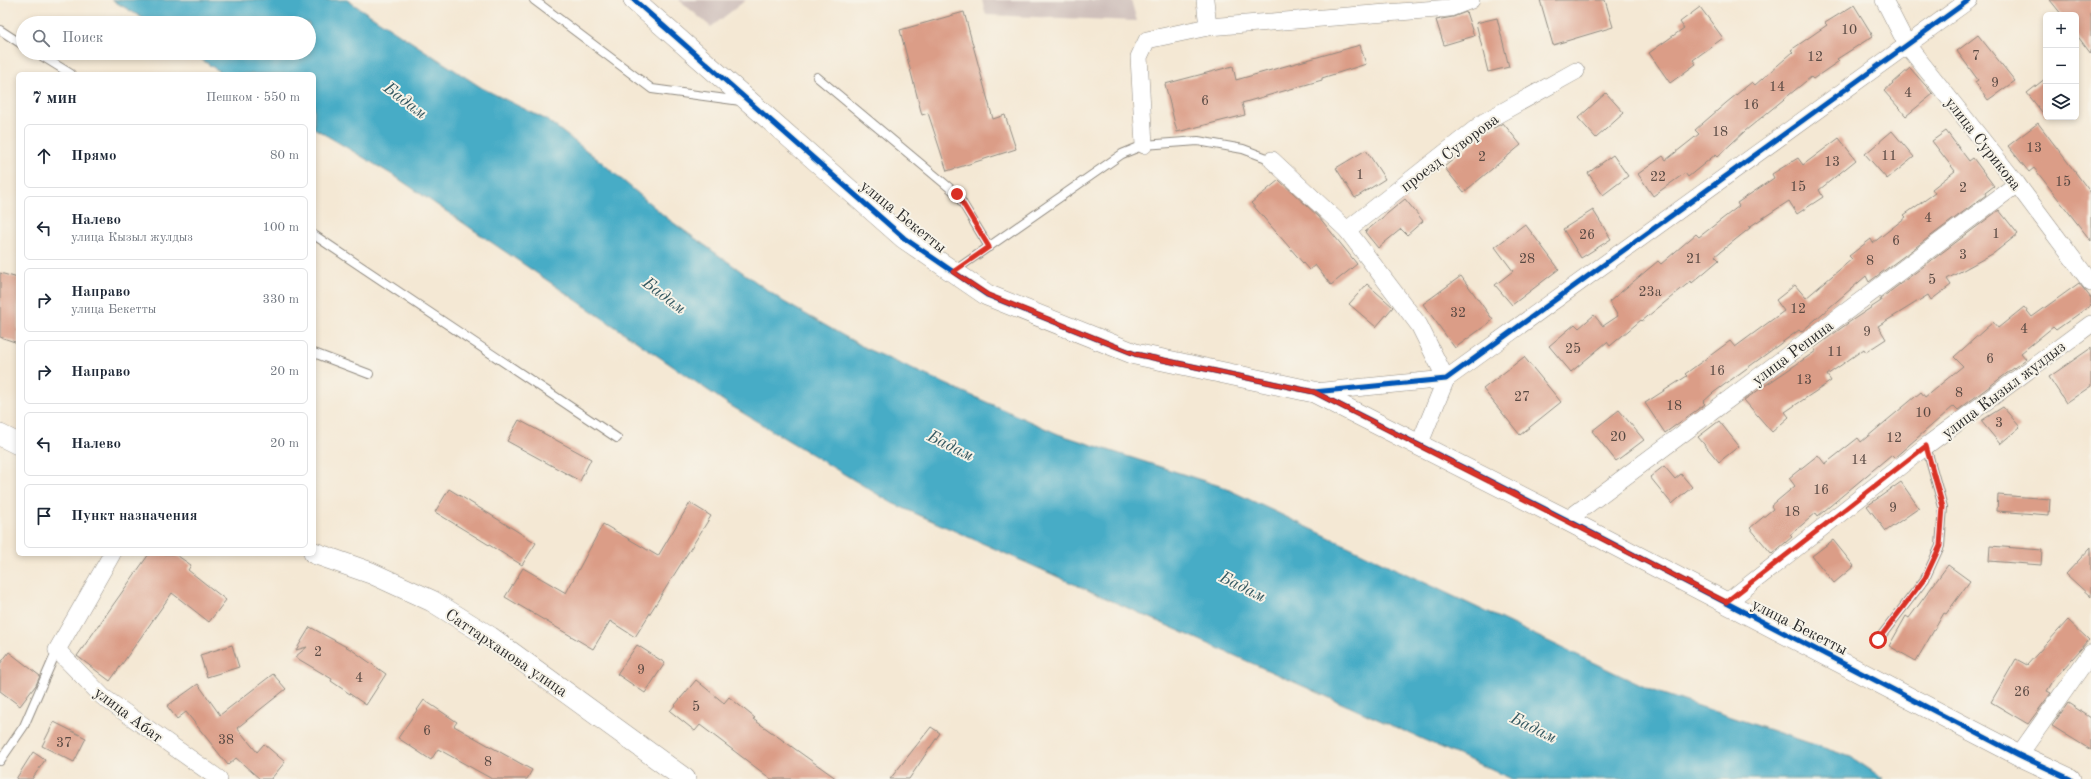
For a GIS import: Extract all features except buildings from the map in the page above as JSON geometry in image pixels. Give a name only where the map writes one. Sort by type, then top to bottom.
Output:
[{"type":"street","name":"улица Бекетты","points":[[634,0],[904,238],[988,295],[1135,354],[1314,392],[1567,520],[2019,755],[2070,779]]},
{"type":"street","points":[[1205,0],[1208,27]]},
{"type":"street","points":[[1144,145],[1139,57],[1147,40],[1208,27],[1450,8],[1471,0]]},
{"type":"street","name":"улица Сурикова","points":[[1884,0],[1907,45],[2017,184],[2091,283]]},
{"type":"street","points":[[1314,392],[1446,379],[1969,0]]},
{"type":"street","name":"проезд Суворова","points":[[1348,230],[1484,122],[1576,71]]},
{"type":"street","points":[[1272,160],[1348,230],[1419,324],[1446,379],[1419,445]]},
{"type":"street","name":"улица Репина","points":[[1567,520],[2017,184]]},
{"type":"street","name":"улица Кызыл жулдыз","points":[[1726,602],[1926,446],[2091,324]]},
{"type":"street","points":[[0,435],[16,443]]},
{"type":"street","name":"Саттарханова улица","points":[[316,554],[371,573],[445,609],[490,637],[685,779]]},
{"type":"street","points":[[57,650],[111,556]]},
{"type":"street","name":"улица Абат","points":[[57,650],[103,697],[219,779]]},
{"type":"street","points":[[2019,755],[2091,653]]},
{"type":"lane","points":[[534,0],[652,89],[751,103]]},
{"type":"lane","points":[[0,30],[16,40]]},
{"type":"lane","points":[[48,60],[68,72]]},
{"type":"lane","points":[[817,78],[957,194],[989,247]]},
{"type":"lane","points":[[953,272],[1122,154],[1144,145],[1198,141],[1243,149],[1272,160]]},
{"type":"lane","points":[[316,236],[617,438]]},
{"type":"lane","points":[[316,354],[369,374]]},
{"type":"lane","points":[[1878,640],[1925,578],[1940,546],[1943,507],[1926,446]]},
{"type":"lane","points":[[0,761],[24,726],[57,650]]},
{"type":"shaded area","points":[[679,0],[746,0],[711,27]]},
{"type":"shaded area","points":[[982,0],[1131,0],[1137,21],[986,15]]},
{"type":"water","name":"Бадам","points":[[112,0],[347,0],[482,88],[547,120],[600,161],[668,219],[784,302],[867,349],[1058,434],[1223,487],[1651,690],[1851,757],[1884,779],[1512,779],[892,503],[728,404],[396,177],[316,129],[316,72],[220,72],[202,60],[316,60],[316,16],[139,16]]},
{"type":"cycle path","points":[[634,0],[904,238],[987,295],[1135,354],[1314,392],[1567,520],[2019,755],[2070,779]]},
{"type":"cycle path","points":[[1314,392],[1446,379],[1969,0]]},
{"type":"route","points":[[957,194],[989,247],[953,272],[988,295],[1135,354],[1314,392],[1726,602],[1926,446],[1943,507],[1940,546],[1925,578],[1878,640]]}]
